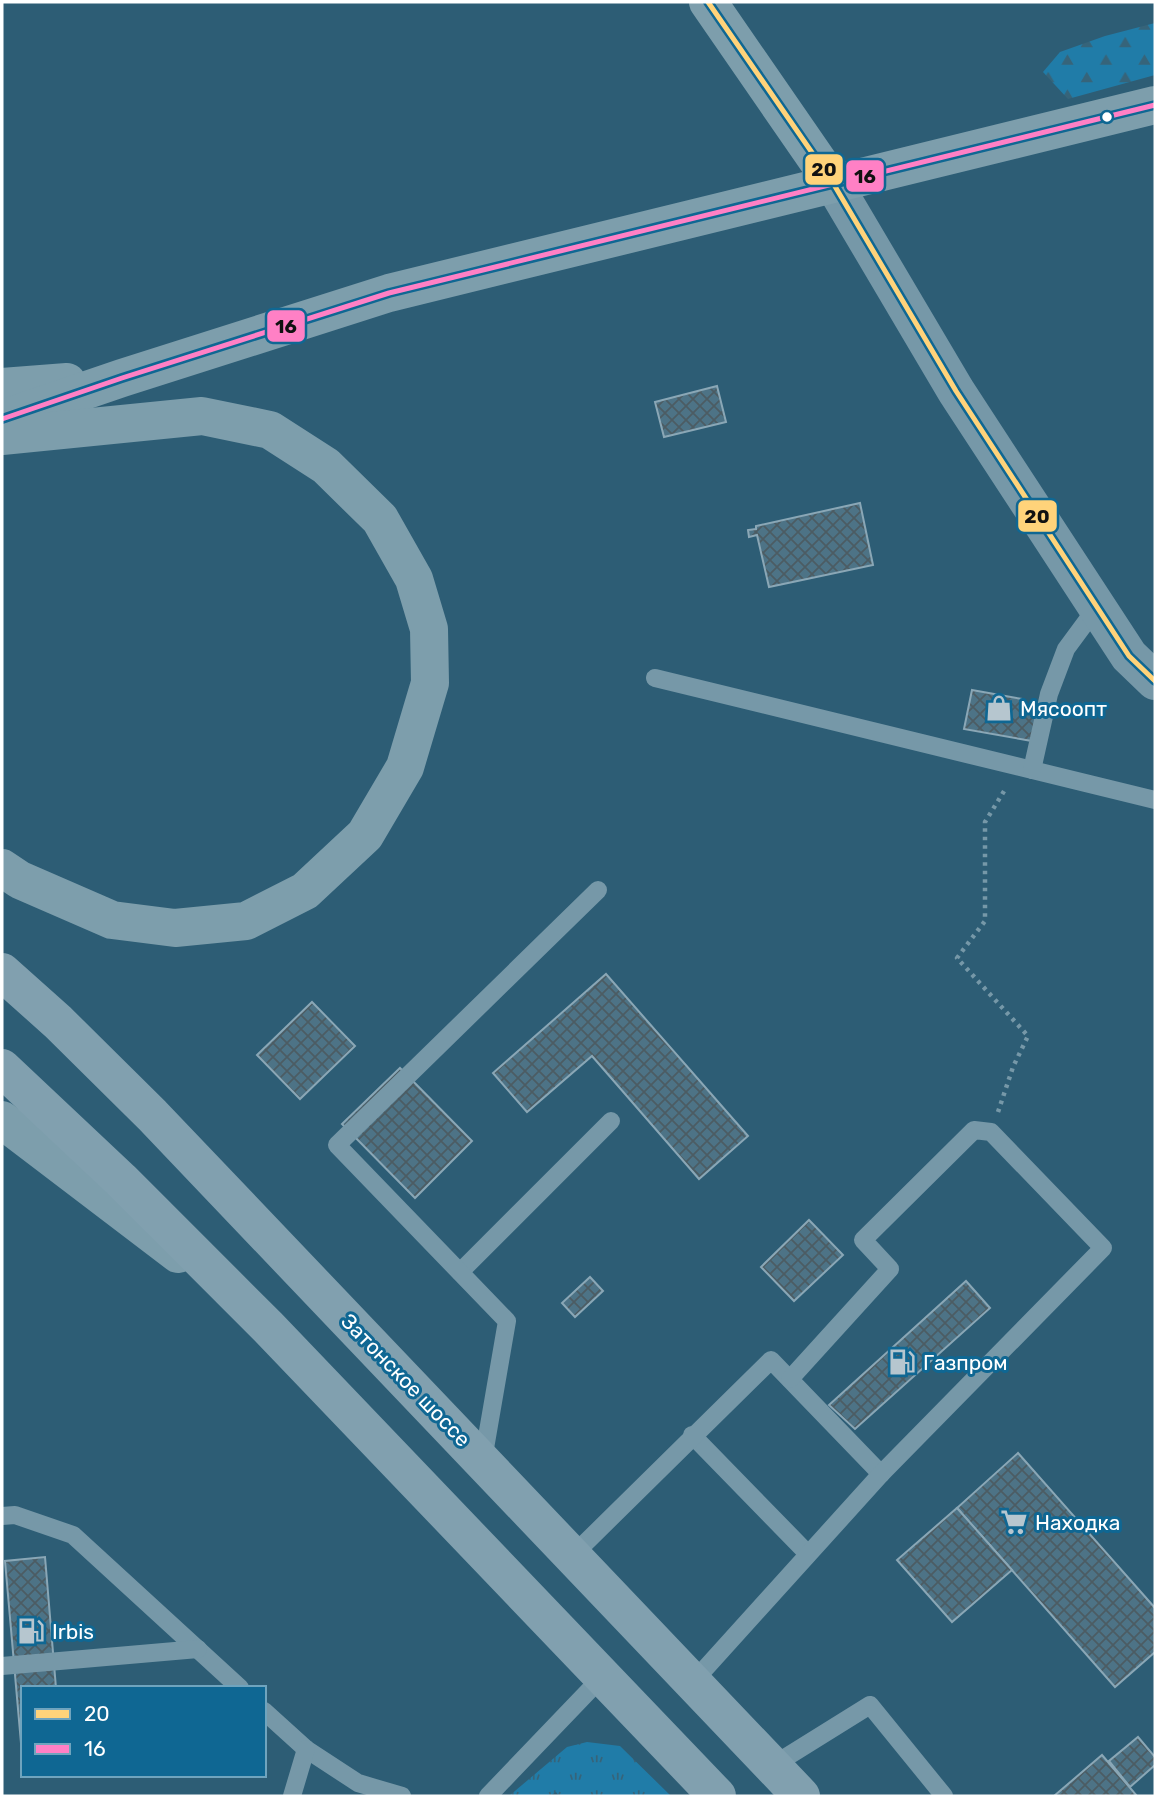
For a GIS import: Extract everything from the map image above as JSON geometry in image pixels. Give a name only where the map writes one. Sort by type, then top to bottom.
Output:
[{"type":"main road","points":[[708,2],[833,183]]},
{"type":"main road","points":[[2,419],[389,293],[1155,105]]},
{"type":"main road","points":[[2,387],[122,378]]},
{"type":"main road","points":[[2,436],[202,416],[271,430],[326,466],[380,519],[414,579],[429,629],[430,683],[405,767],[365,835],[305,891],[246,920],[175,928],[112,920],[20,880],[2,868]]},
{"type":"main road","name":"Затонское шоссе","points":[[2,972],[58,1022],[152,1115],[801,1796]]},
{"type":"main road","points":[[3,1069],[121,1180],[253,1311],[717,1796]]},
{"type":"main road","points":[[2,1120],[253,1311]]},
{"type":"street","points":[[833,183],[956,391],[1129,656],[1155,681]]},
{"type":"lane","points":[[1026,768],[1066,649],[1097,607]]},
{"type":"lane","points":[[655,678],[1155,800]]},
{"type":"lane","points":[[482,1460],[507,1321],[337,1146],[598,890]]},
{"type":"lane","points":[[460,1272],[611,1121]]},
{"type":"lane","points":[[693,1682],[881,1474],[1103,1248],[991,1132],[974,1130],[863,1240],[890,1269],[790,1379]]},
{"type":"lane","points":[[573,1555],[771,1360],[881,1474]]},
{"type":"lane","points":[[692,1435],[808,1554]]},
{"type":"lane","points":[[2,1516],[15,1515],[73,1535],[238,1686]]},
{"type":"lane","points":[[2,1666],[198,1649]]},
{"type":"lane","points":[[488,1796],[602,1677]]},
{"type":"lane","points":[[772,1766],[870,1704],[944,1796]]},
{"type":"lane","points":[[266,1713],[306,1749],[358,1783],[402,1796]]},
{"type":"lane","points":[[292,1796],[306,1749]]},
{"type":"path","points":[[991,1132],[1013,1067],[1028,1036],[957,958],[985,920],[985,822],[1026,768]]},
{"type":"green space","points":[[1155,23],[1155,75],[1068,99],[1043,72],[1060,52],[1105,36]]},
{"type":"green space","points":[[587,1742],[620,1746],[671,1796],[559,1796],[556,1792],[550,1796],[509,1796],[567,1747]]},
{"type":"building","points":[[717,386],[726,422],[664,437],[655,402]]},
{"type":"building","points":[[860,503],[873,565],[769,587],[757,535],[749,537],[748,530]]},
{"type":"building","name":"Мясоопт","points":[[972,690],[1022,699],[1036,718],[1032,741],[964,729]]},
{"type":"building","points":[[606,974],[748,1136],[699,1179],[592,1056],[527,1112],[493,1073]]},
{"type":"building","points":[[312,1002],[355,1046],[300,1099],[257,1055]]},
{"type":"building","points":[[400,1068],[472,1141],[415,1198],[342,1124]]},
{"type":"building","points":[[809,1220],[843,1255],[794,1301],[761,1267]]},
{"type":"building","points":[[590,1277],[603,1291],[575,1317],[562,1303]]},
{"type":"building","points":[[966,1281],[990,1308],[855,1429],[829,1405]]},
{"type":"building","points":[[1018,1453],[1155,1608],[1155,1652],[1115,1687],[957,1508]]},
{"type":"building","points":[[957,1508],[1012,1570],[952,1622],[897,1560]]},
{"type":"building","points":[[45,1557],[56,1686],[21,1686],[21,1743],[5,1561]]},
{"type":"building","points":[[1138,1737],[1155,1757],[1155,1765],[1130,1787],[1109,1761]]},
{"type":"building","points":[[1102,1755],[1137,1796],[1054,1796]]},
{"type":"transit line","name":"20","points":[[708,2],[833,183],[956,391],[1129,656],[1155,681]]},
{"type":"transit line","name":"16","points":[[2,419],[389,293],[1155,105]]},
{"type":"place","name":"Мясоопт","points":[[999,708]]},
{"type":"place","name":"Газпром","points":[[902,1362]]},
{"type":"place","name":"Находка","points":[[1014,1522]]},
{"type":"place","name":"Irbis","points":[[31,1631]]}]
